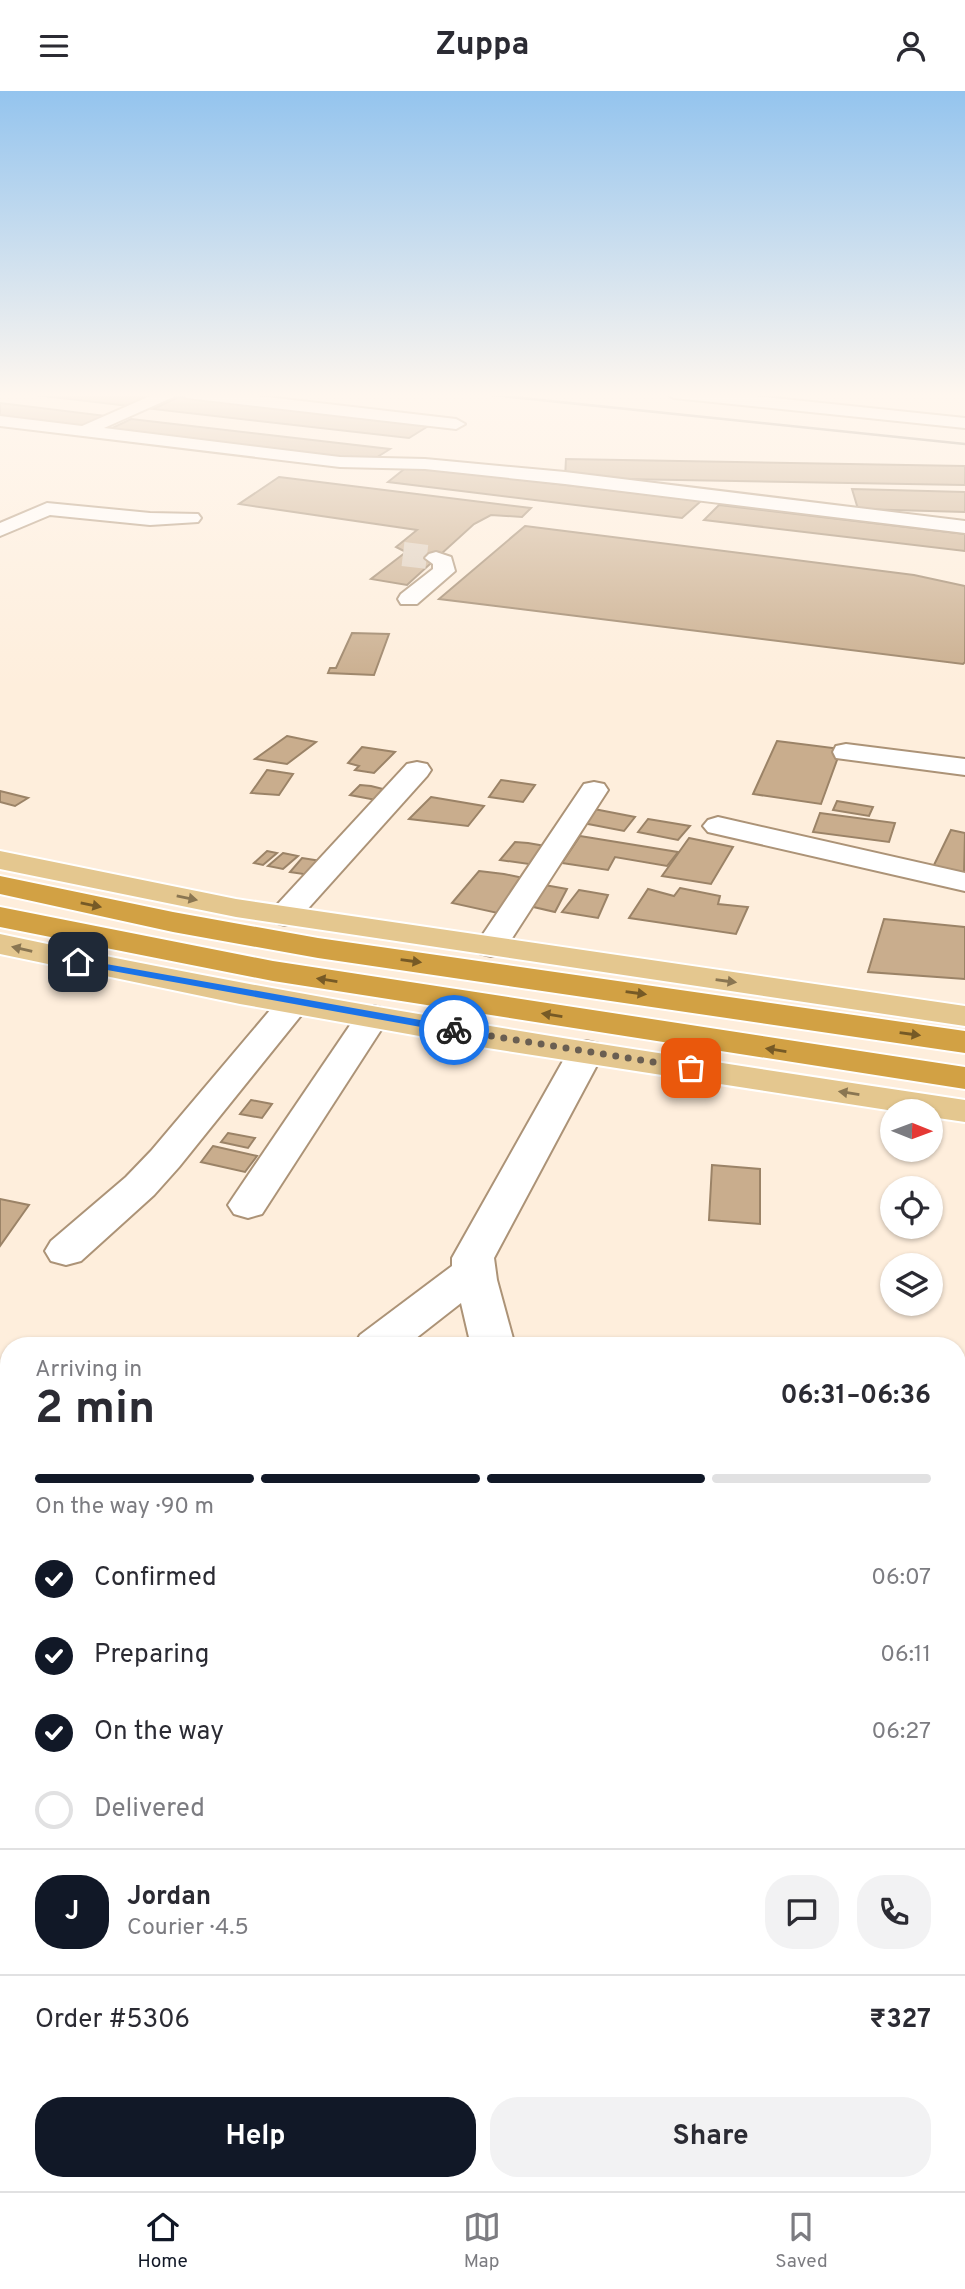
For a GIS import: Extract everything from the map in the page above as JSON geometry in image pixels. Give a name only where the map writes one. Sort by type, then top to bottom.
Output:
[{"type":"highway","points":[[0,885],[159,919],[318,948],[965,1042]]},
{"type":"highway","points":[[0,917],[273,971],[965,1078]]},
{"type":"main road","points":[[0,860],[236,908],[965,1016]]},
{"type":"main road","points":[[0,944],[104,968],[294,1003],[965,1111]]},
{"type":"street","points":[[671,491],[965,527]]},
{"type":"street","points":[[0,530],[47,509],[150,519],[190,517]]},
{"type":"street","points":[[409,599],[444,571],[444,561],[436,558]]},
{"type":"street","points":[[846,752],[963,758]]},
{"type":"street","points":[[285,915],[417,770]]},
{"type":"street","points":[[491,946],[594,790]]},
{"type":"street","points":[[718,826],[965,882]]},
{"type":"street","points":[[66,1251],[139,1187],[165,1159],[294,1003]]},
{"type":"street","points":[[248,1205],[373,1016]]},
{"type":"street","points":[[492,1337],[473,1272],[477,1247],[586,1052]]},
{"type":"street","points":[[388,1337],[473,1272]]},
{"type":"building","points":[[258,491],[393,491],[531,508],[522,517],[491,515],[474,524],[407,585],[371,579],[406,552],[396,547],[417,530],[239,504]]},
{"type":"building","points":[[462,491],[617,491],[701,501],[682,518]]},
{"type":"building","points":[[853,491],[965,492],[965,512],[858,509]]},
{"type":"building","points":[[719,505],[965,534],[965,551],[704,520]]},
{"type":"building","points":[[525,526],[914,575],[965,586],[965,662],[963,664],[439,599]]},
{"type":"building","points":[[352,633],[389,634],[374,675],[328,673],[330,668],[336,668]]},
{"type":"building","points":[[287,736],[316,742],[287,764],[255,759]]},
{"type":"building","points":[[777,741],[841,749],[821,804],[753,794]]},
{"type":"building","points":[[362,747],[395,752],[374,773],[355,770],[359,766],[348,763]]},
{"type":"building","points":[[267,770],[293,774],[279,795],[251,793]]},
{"type":"building","points":[[501,780],[535,785],[523,802],[489,797]]},
{"type":"building","points":[[360,785],[387,790],[376,800],[350,795]]},
{"type":"building","points":[[0,791],[28,798],[15,806],[0,802]]},
{"type":"building","points":[[431,797],[484,806],[468,826],[409,819]]},
{"type":"building","points":[[837,801],[873,807],[869,816],[833,810]]},
{"type":"building","points":[[594,809],[635,817],[624,831],[583,823]]},
{"type":"building","points":[[820,813],[895,823],[889,842],[813,832]]},
{"type":"building","points":[[648,819],[690,826],[678,840],[638,832]]},
{"type":"building","points":[[951,830],[965,833],[964,873],[933,867]]},
{"type":"building","points":[[580,836],[678,852],[667,866],[615,857],[608,870],[562,863]]},
{"type":"building","points":[[689,838],[733,847],[711,884],[662,876]]},
{"type":"building","points":[[515,842],[551,847],[536,865],[500,860]]},
{"type":"building","points":[[267,851],[277,853],[263,865],[254,863]]},
{"type":"building","points":[[283,853],[298,856],[283,869],[268,866]]},
{"type":"building","points":[[302,858],[321,861],[310,875],[290,872]]},
{"type":"building","points":[[479,871],[528,879],[502,914],[452,903]]},
{"type":"building","points":[[539,884],[567,889],[555,912],[525,905]]},
{"type":"building","points":[[680,888],[720,896],[718,904],[748,907],[736,934],[629,918],[648,889],[674,896]]},
{"type":"building","points":[[579,890],[608,895],[598,918],[562,912]]},
{"type":"building","points":[[884,919],[965,927],[965,979],[868,972]]},
{"type":"building","points":[[251,1100],[272,1104],[262,1118],[240,1114]]},
{"type":"building","points":[[228,1133],[255,1138],[248,1148],[221,1142]]},
{"type":"building","points":[[213,1146],[257,1156],[245,1172],[201,1162]]},
{"type":"building","points":[[712,1165],[760,1169],[760,1224],[709,1220]]},
{"type":"building","points":[[0,1199],[29,1205],[0,1246]]},
{"type":"tunnel","points":[[403,554],[436,558]]},
{"type":"way so far","points":[[454,1030],[691,1068]]},
{"type":"route","points":[[78,962],[454,1030]]}]
